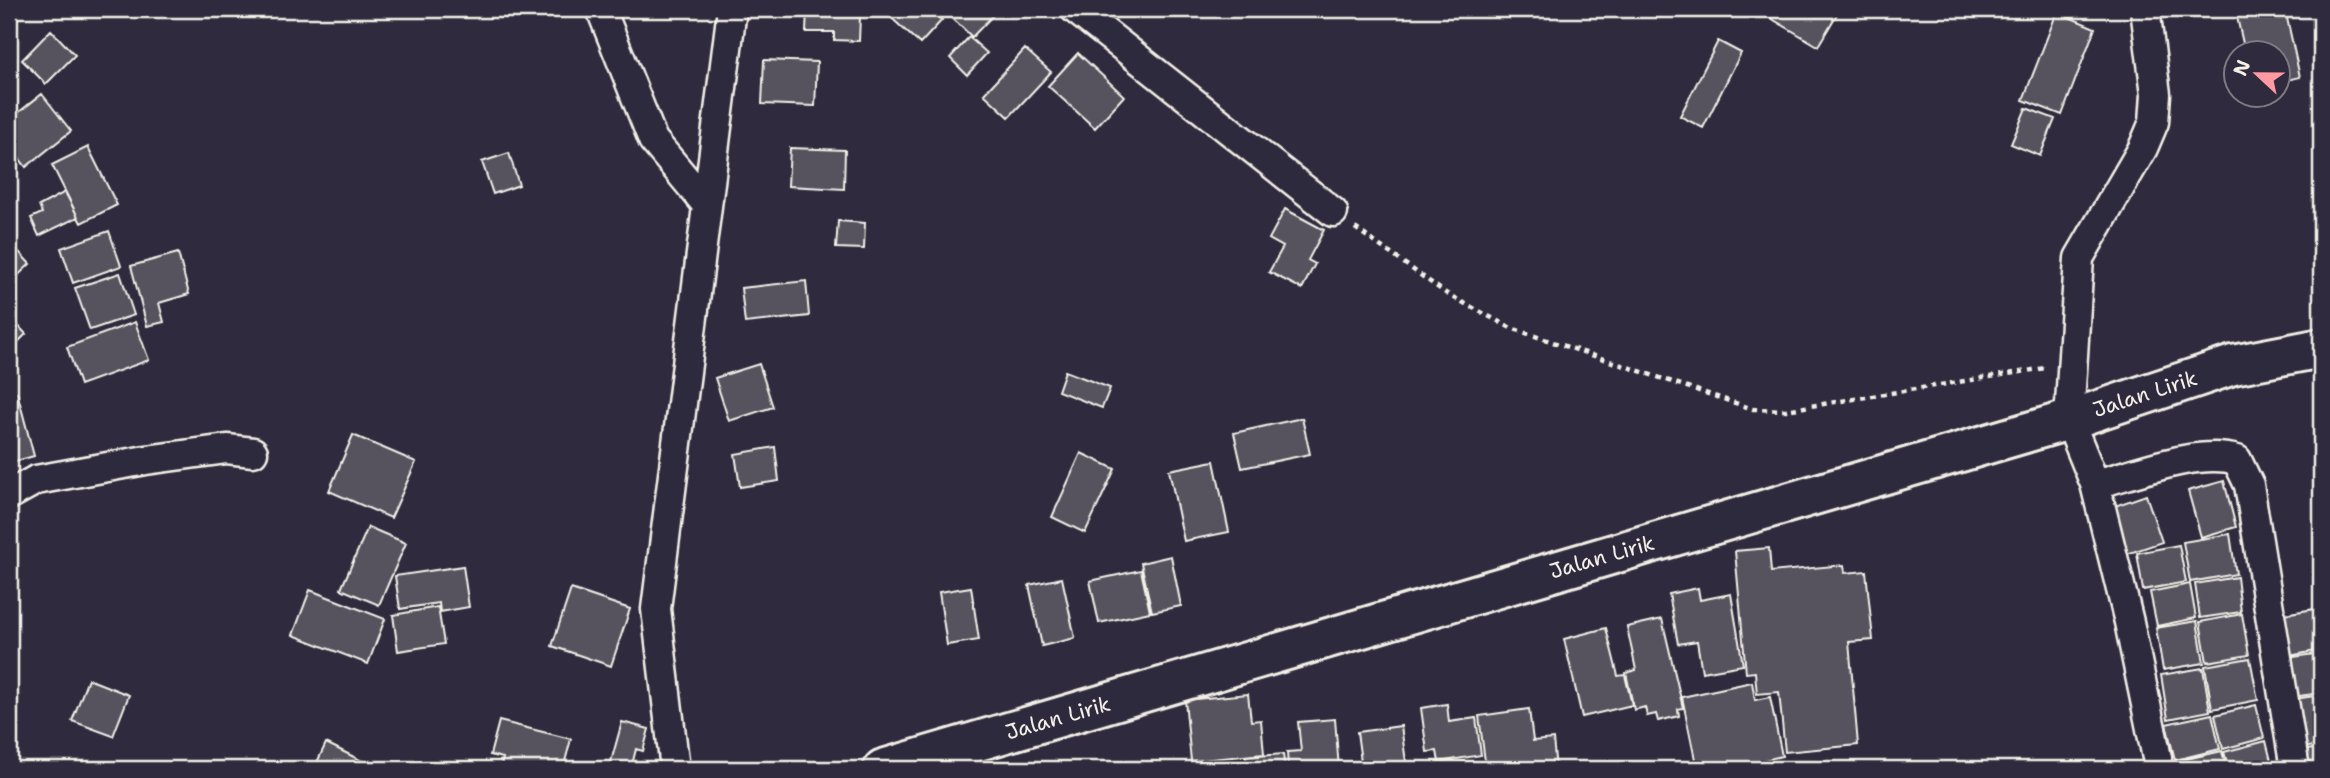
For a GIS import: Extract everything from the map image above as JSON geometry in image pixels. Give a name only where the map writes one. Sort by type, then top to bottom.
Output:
[{"type":"main road","name":"Jalan Lirik","points":[[883,769],[2069,420],[2233,365],[2321,348]]},
{"type":"street","points":[[675,769],[656,609],[732,9]]},
{"type":"street","points":[[1075,9],[1333,212]]},
{"type":"street","points":[[2145,9],[2156,94],[2154,122],[2143,148],[2079,258],[2070,364],[2069,420],[2095,484],[2129,622],[2157,758]]},
{"type":"street","points":[[601,12],[653,141],[707,205]]},
{"type":"street","points":[[9,495],[36,480],[146,460],[227,449],[253,452]]},
{"type":"street","points":[[2095,484],[2204,456],[2222,455],[2237,460],[2249,485],[2295,769]]},
{"type":"path","points":[[1333,212],[1447,294],[1511,328],[1753,409],[1786,410],[2070,364]]},
{"type":"building","points":[[807,9],[835,9],[835,14],[860,16],[859,41],[834,40],[834,32],[806,32]]},
{"type":"building","points":[[888,9],[930,9],[942,20],[920,44],[885,12]]},
{"type":"building","points":[[943,9],[999,9],[972,37]]},
{"type":"building","points":[[1765,9],[1840,9],[1818,46],[1762,13]]},
{"type":"building","points":[[2256,9],[2285,9],[2291,38],[2242,38],[2236,13]]},
{"type":"building","points":[[2057,12],[2095,28],[2062,115],[2023,100]]},
{"type":"building","points":[[51,30],[75,55],[46,84],[22,60]]},
{"type":"building","points":[[969,37],[987,53],[967,75],[950,58]]},
{"type":"building","points":[[1718,41],[1741,53],[1703,128],[1680,116]]},
{"type":"building","points":[[2292,41],[2300,77],[2292,79]]},
{"type":"building","points":[[1025,49],[1051,72],[1009,117],[984,94]]},
{"type":"building","points":[[1078,53],[1124,96],[1095,128],[1048,86]]},
{"type":"building","points":[[764,60],[817,62],[815,106],[762,104]]},
{"type":"building","points":[[42,94],[71,131],[26,167],[9,145],[9,120]]},
{"type":"building","points":[[2026,108],[2055,119],[2040,156],[2011,144]]},
{"type":"building","points":[[88,147],[117,205],[81,223],[52,165]]},
{"type":"building","points":[[790,148],[845,150],[844,189],[788,186]]},
{"type":"building","points":[[509,153],[519,185],[493,194],[482,162]]},
{"type":"building","points":[[65,192],[78,217],[39,236],[31,218],[42,213],[39,206]]},
{"type":"building","points":[[1285,209],[1324,230],[1308,260],[1315,264],[1302,289],[1269,272],[1283,247],[1269,239]]},
{"type":"building","points":[[838,221],[865,223],[864,249],[836,248]]},
{"type":"building","points":[[109,231],[121,266],[73,283],[61,248]]},
{"type":"building","points":[[9,241],[30,264],[9,284]]},
{"type":"building","points":[[178,253],[189,294],[159,303],[164,322],[147,326],[131,266]]},
{"type":"building","points":[[120,273],[134,315],[90,330],[75,288]]},
{"type":"building","points":[[806,281],[809,316],[745,323],[741,288]]},
{"type":"building","points":[[9,316],[26,334],[9,351]]},
{"type":"building","points":[[135,322],[149,360],[80,385],[67,347]]},
{"type":"building","points":[[759,364],[773,407],[729,421],[715,378]]},
{"type":"building","points":[[1065,371],[1110,388],[1102,408],[1058,391]]},
{"type":"building","points":[[17,392],[34,456],[9,463],[9,395]]},
{"type":"building","points":[[1302,418],[1310,454],[1242,468],[1234,433]]},
{"type":"building","points":[[353,435],[416,462],[391,518],[329,491]]},
{"type":"building","points":[[775,447],[779,481],[740,487],[735,454]]},
{"type":"building","points":[[1081,453],[1115,469],[1085,533],[1052,517]]},
{"type":"building","points":[[1214,461],[1229,532],[1184,541],[1169,470]]},
{"type":"building","points":[[2224,481],[2236,527],[2201,537],[2188,491]]},
{"type":"building","points":[[2146,495],[2162,542],[2121,556],[2106,509]]},
{"type":"building","points":[[368,527],[406,543],[379,605],[341,589]]},
{"type":"building","points":[[2230,534],[2236,574],[2190,582],[2183,542]]},
{"type":"building","points":[[2179,545],[2186,582],[2143,590],[2137,553]]},
{"type":"building","points":[[1769,548],[1771,572],[1844,565],[1845,573],[1866,571],[1873,640],[1849,642],[1858,745],[1785,752],[1779,692],[1757,694],[1755,672],[1746,673],[1735,551]]},
{"type":"building","points":[[1171,556],[1181,606],[1152,612],[1141,563]]},
{"type":"building","points":[[463,566],[469,607],[440,612],[439,603],[400,609],[395,576]]},
{"type":"building","points":[[1141,570],[1150,612],[1099,623],[1090,581]]},
{"type":"building","points":[[2237,577],[2241,612],[2200,618],[2195,584]]},
{"type":"building","points":[[1062,578],[1075,638],[1042,646],[1029,585]]},
{"type":"building","points":[[2190,584],[2196,618],[2157,626],[2150,592]]},
{"type":"building","points":[[971,587],[979,640],[947,645],[939,592]]},
{"type":"building","points":[[1698,588],[1700,600],[1731,594],[1743,665],[1702,672],[1697,641],[1678,644],[1669,594]]},
{"type":"building","points":[[571,589],[630,609],[611,666],[552,646]]},
{"type":"building","points":[[310,590],[385,619],[368,664],[293,635]]},
{"type":"building","points":[[438,607],[444,644],[398,651],[393,615]]},
{"type":"building","points":[[2321,608],[2321,650],[2278,658],[2271,616]]},
{"type":"building","points":[[2242,614],[2249,655],[2207,662],[2200,622]]},
{"type":"building","points":[[1662,619],[1683,708],[1678,709],[1679,716],[1658,721],[1656,714],[1647,716],[1645,707],[1634,710],[1626,673],[1636,670],[1627,627]]},
{"type":"building","points":[[2197,621],[2204,663],[2163,670],[2156,628]]},
{"type":"building","points":[[1606,628],[1618,676],[1625,675],[1632,705],[1582,717],[1564,639]]},
{"type":"building","points":[[2321,653],[2321,693],[2285,698],[2280,659]]},
{"type":"building","points":[[2250,658],[2258,700],[2212,709],[2205,666]]},
{"type":"building","points":[[2203,668],[2210,711],[2168,719],[2161,675]]},
{"type":"building","points":[[88,679],[129,695],[113,736],[72,721]]},
{"type":"building","points":[[1752,682],[1755,700],[1770,697],[1782,756],[1756,762],[1758,769],[1697,769],[1682,697]]},
{"type":"building","points":[[1248,694],[1251,721],[1261,720],[1264,754],[1191,761],[1185,700]]},
{"type":"building","points":[[2321,695],[2321,745],[2295,749],[2288,700]]},
{"type":"building","points":[[1447,704],[1449,722],[1476,718],[1481,755],[1439,762],[1437,751],[1427,752],[1421,708]]},
{"type":"building","points":[[2256,705],[2264,738],[2223,749],[2215,715]]},
{"type":"building","points":[[1529,709],[1533,741],[1553,739],[1556,769],[1486,769],[1479,716]]},
{"type":"building","points":[[2212,714],[2220,749],[2175,760],[2166,724]]},
{"type":"building","points":[[1335,719],[1339,769],[1288,769],[1287,752],[1301,751],[1298,722]]},
{"type":"building","points":[[499,721],[571,739],[563,769],[500,769],[503,758],[490,755]]},
{"type":"building","points":[[622,722],[649,729],[643,751],[636,749],[631,769],[609,769]]},
{"type":"building","points":[[1401,726],[1407,769],[1362,769],[1357,732]]},
{"type":"building","points":[[2266,741],[2273,769],[2229,769],[2224,752]]},
{"type":"building","points":[[326,743],[368,764],[365,769],[314,769]]},
{"type":"building","points":[[2321,748],[2321,769],[2302,769],[2299,751]]},
{"type":"building","points":[[2222,751],[2226,769],[2179,769],[2178,761]]},
{"type":"building","points":[[1283,754],[1285,769],[1247,769],[1246,757]]},
{"type":"building","points":[[1465,762],[1466,769],[1415,769]]}]
